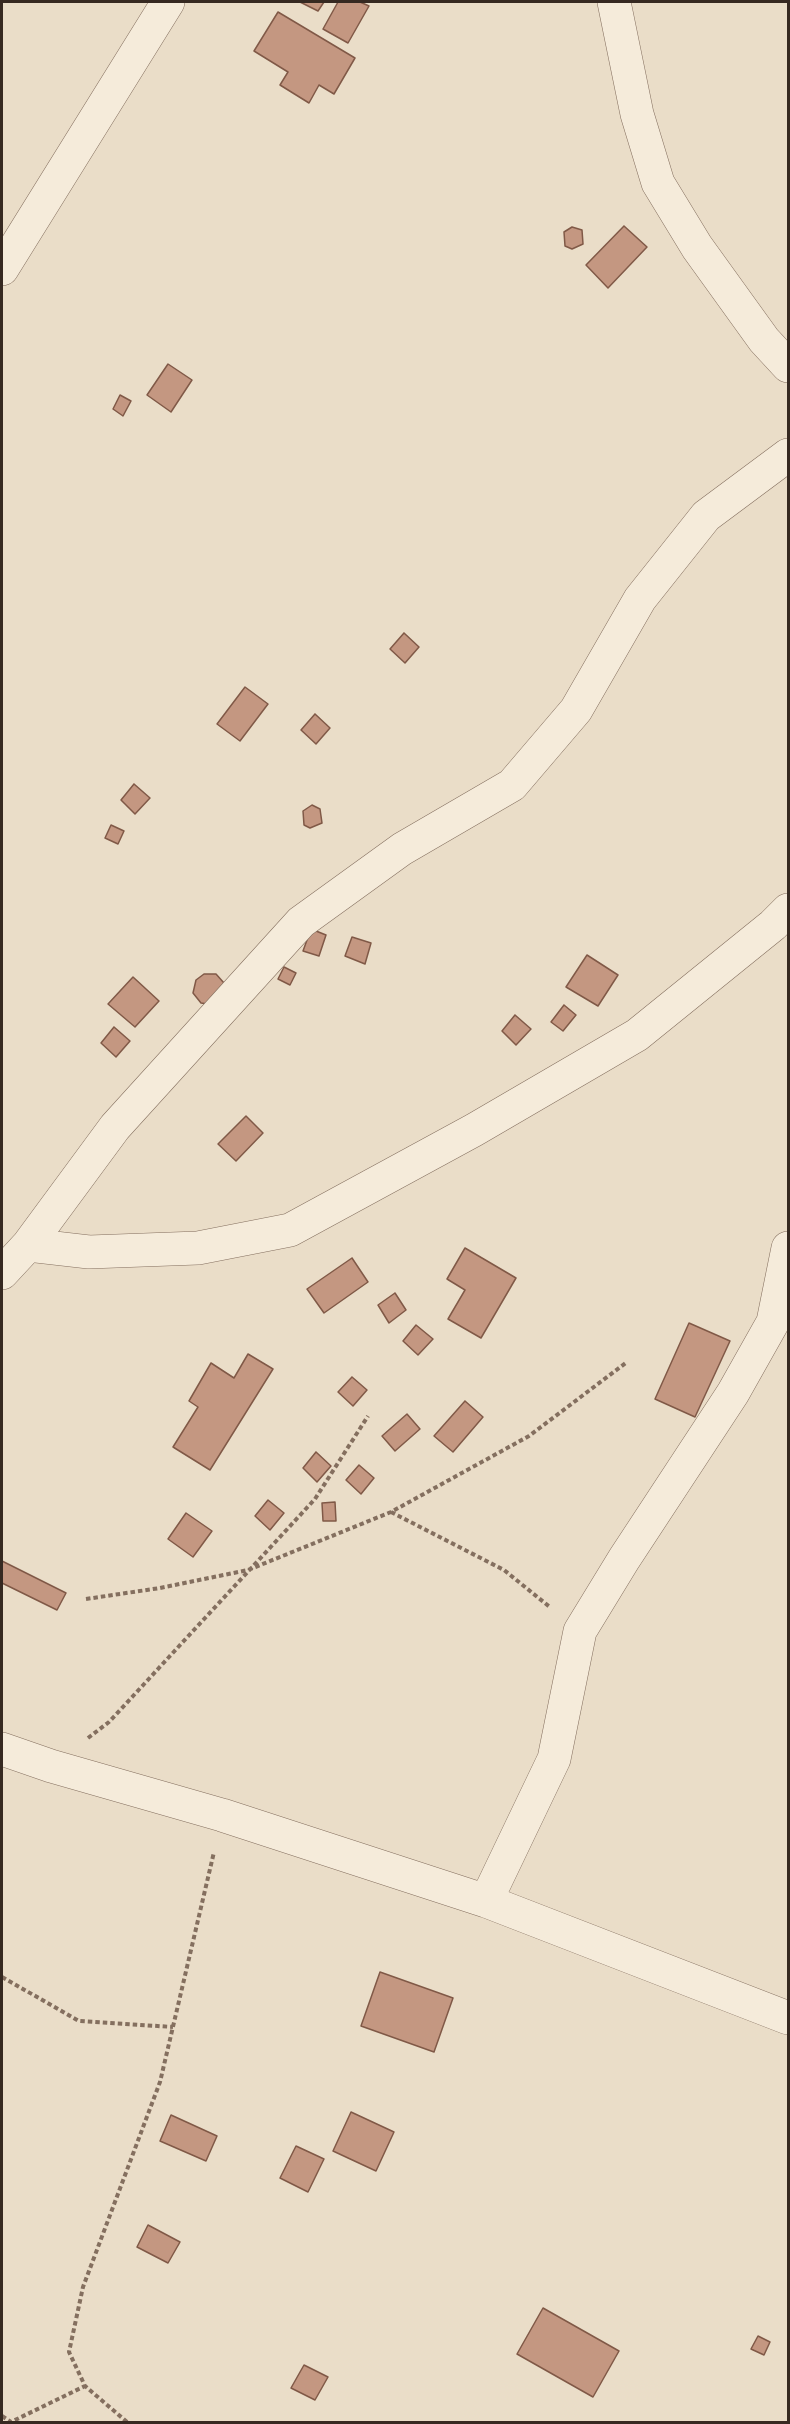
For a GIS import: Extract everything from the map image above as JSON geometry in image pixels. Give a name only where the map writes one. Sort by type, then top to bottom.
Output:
[{"type":"street","points":[[2,269],[168,2]]},
{"type":"street","points":[[614,2],[637,114],[658,183],[698,247],[764,340],[789,366]]},
{"type":"street","points":[[2,1273],[28,1245],[115,1127],[301,922],[402,849],[512,784],[576,710],[640,599],[706,516],[789,455]]},
{"type":"street","points":[[28,1245],[90,1252],[198,1248],[290,1230],[474,1130],[637,1035],[783,924]]},
{"type":"street","points":[[486,1901],[554,1760],[580,1631],[624,1559],[733,1393],[773,1322],[789,1248]]},
{"type":"street","points":[[2,1749],[51,1766],[222,1815],[486,1901],[789,2018]]},
{"type":"path","points":[[86,1599],[160,1588],[248,1570],[391,1512],[529,1436],[627,1362]]},
{"type":"path","points":[[51,1766],[109,1722],[315,1499],[368,1416]]},
{"type":"path","points":[[391,1512],[504,1570],[580,1631]]},
{"type":"path","points":[[127,2422],[85,2386],[69,2352],[83,2287],[160,2082],[222,1815]]},
{"type":"path","points":[[2,1977],[80,2021],[173,2026]]},
{"type":"path","points":[[2,2416],[11,2422],[85,2386]]},
{"type":"building","points":[[300,2],[324,2],[318,11]]},
{"type":"building","points":[[338,2],[360,2],[369,6],[348,43],[323,29]]},
{"type":"building","points":[[278,12],[355,58],[334,94],[319,85],[309,103],[280,85],[288,72],[254,51]]},
{"type":"building","points":[[624,226],[647,247],[608,288],[586,265]]},
{"type":"building","points":[[572,227],[582,230],[583,244],[572,249],[565,246],[564,232]]},
{"type":"building","points":[[168,364],[192,380],[171,412],[147,395]]},
{"type":"building","points":[[120,395],[131,401],[123,416],[113,409]]},
{"type":"building","points":[[404,633],[419,647],[405,663],[390,649]]},
{"type":"building","points":[[245,687],[268,704],[240,741],[217,724]]},
{"type":"building","points":[[315,714],[330,728],[316,744],[301,730]]},
{"type":"building","points":[[134,784],[150,798],[135,814],[121,800]]},
{"type":"building","points":[[312,805],[320,809],[322,823],[310,828],[304,825],[303,811]]},
{"type":"building","points":[[111,825],[124,831],[118,844],[105,838]]},
{"type":"building","points":[[311,929],[326,935],[319,956],[303,951]]},
{"type":"building","points":[[352,937],[371,943],[365,964],[345,956]]},
{"type":"building","points":[[587,955],[618,975],[598,1006],[566,987]]},
{"type":"building","points":[[284,967],[296,973],[290,985],[278,979]]},
{"type":"building","points":[[204,974],[216,974],[224,983],[215,1005],[201,1003],[193,993],[196,980]]},
{"type":"building","points":[[133,977],[159,1001],[135,1027],[108,1004]]},
{"type":"building","points":[[564,1005],[576,1015],[563,1031],[551,1022]]},
{"type":"building","points":[[515,1015],[531,1029],[516,1045],[502,1031]]},
{"type":"building","points":[[114,1027],[130,1041],[116,1057],[101,1043]]},
{"type":"building","points":[[246,1116],[263,1133],[236,1161],[218,1144]]},
{"type":"building","points":[[465,1248],[516,1278],[481,1338],[448,1319],[465,1290],[447,1279]]},
{"type":"building","points":[[352,1258],[368,1282],[324,1313],[307,1289]]},
{"type":"building","points":[[395,1293],[406,1310],[389,1323],[378,1305]]},
{"type":"building","points":[[689,1323],[730,1341],[695,1417],[655,1399]]},
{"type":"building","points":[[416,1325],[433,1339],[418,1355],[403,1341]]},
{"type":"building","points":[[248,1354],[273,1369],[210,1470],[173,1447],[198,1407],[189,1401],[211,1363],[234,1378]]},
{"type":"building","points":[[352,1377],[367,1390],[353,1406],[338,1392]]},
{"type":"building","points":[[465,1401],[483,1417],[453,1452],[434,1436]]},
{"type":"building","points":[[407,1414],[420,1429],[395,1451],[382,1436]]},
{"type":"building","points":[[316,1452],[331,1466],[317,1482],[303,1468]]},
{"type":"building","points":[[359,1465],[374,1478],[361,1494],[346,1480]]},
{"type":"building","points":[[268,1500],[284,1513],[270,1530],[255,1516]]},
{"type":"building","points":[[335,1502],[336,1521],[323,1521],[322,1503]]},
{"type":"building","points":[[186,1513],[212,1531],[193,1557],[168,1539]]},
{"type":"building","points":[[2,1561],[66,1593],[57,1610],[2,1583]]},
{"type":"building","points":[[380,1972],[453,1998],[434,2052],[361,2026]]},
{"type":"building","points":[[351,2112],[394,2132],[376,2171],[333,2151]]},
{"type":"building","points":[[171,2115],[217,2136],[206,2161],[160,2141]]},
{"type":"building","points":[[296,2146],[324,2159],[308,2192],[280,2178]]},
{"type":"building","points":[[148,2225],[180,2242],[168,2263],[137,2247]]},
{"type":"building","points":[[543,2308],[619,2351],[593,2397],[517,2354]]},
{"type":"building","points":[[758,2336],[770,2342],[764,2355],[751,2349]]},
{"type":"building","points":[[304,2365],[328,2377],[315,2400],[291,2388]]}]
